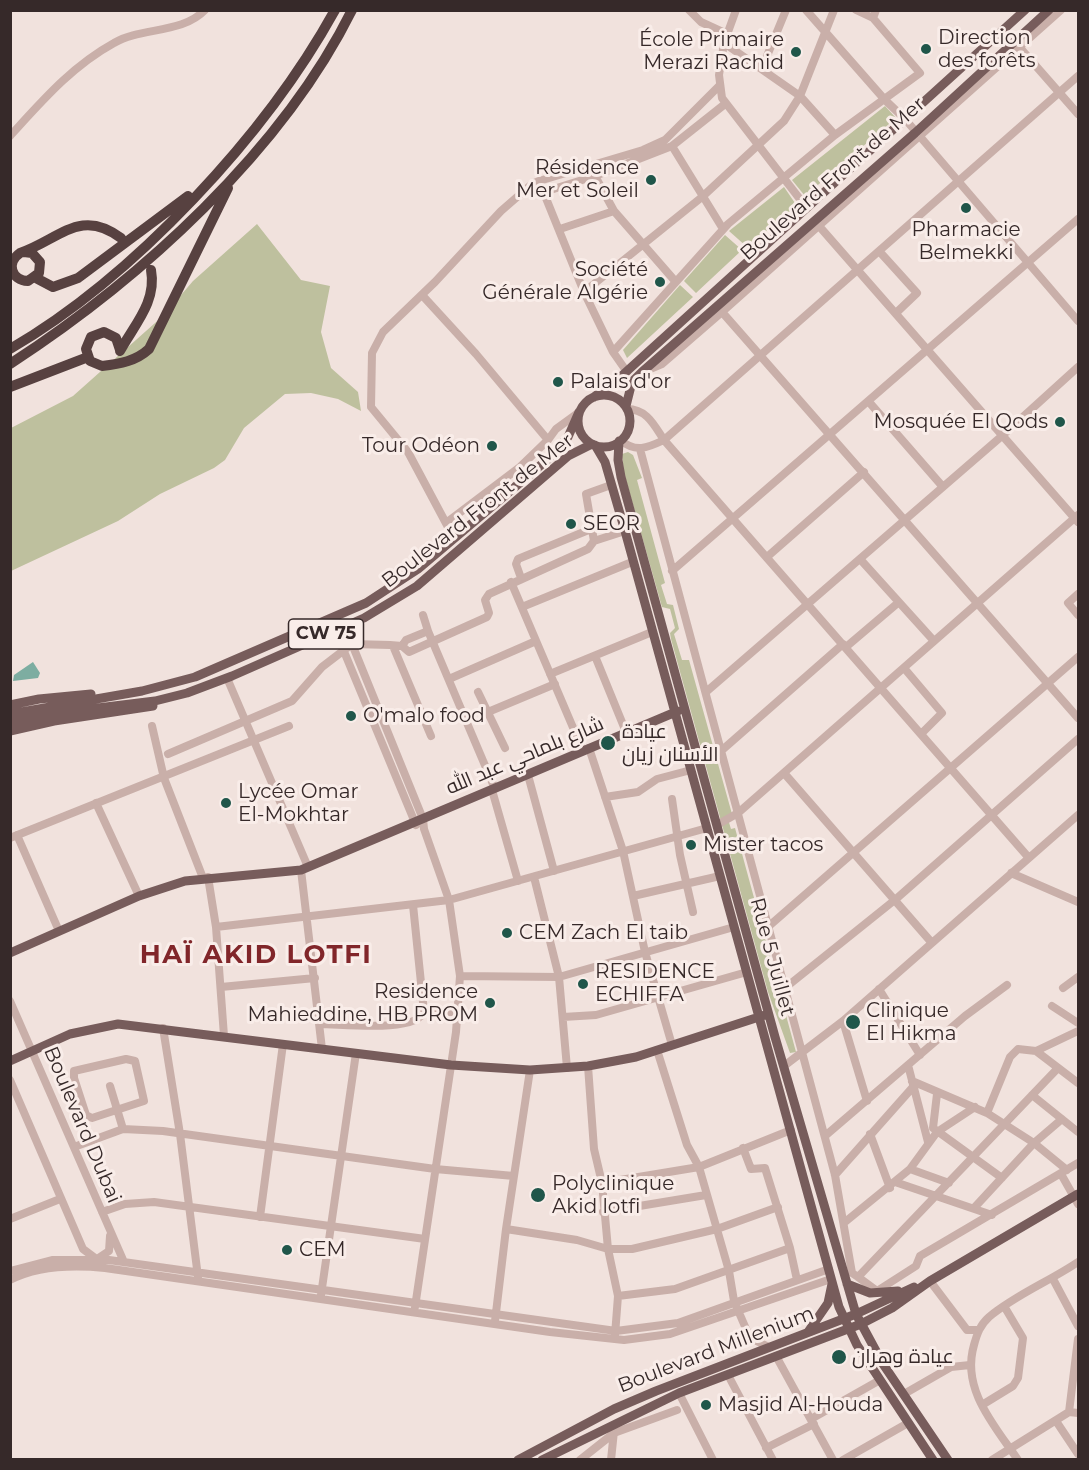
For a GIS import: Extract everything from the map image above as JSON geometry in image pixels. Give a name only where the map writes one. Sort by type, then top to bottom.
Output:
[{"type":"highway","points":[[10,349],[72,307],[118,270],[172,220],[216,174],[283,94],[335,10]]},
{"type":"highway","points":[[10,364],[49,339],[122,284],[192,220],[238,171],[286,114],[312,77],[352,10]]},
{"type":"highway","points":[[135,326],[122,333],[95,334],[88,340],[86,349],[88,357],[98,366],[129,362],[140,357],[156,338],[169,305],[238,171]]},
{"type":"highway","points":[[122,238],[101,227],[78,226],[16,255],[11,267],[14,281],[36,278],[53,287],[78,278],[216,174]]},
{"type":"highway","points":[[36,278],[40,262],[58,234]]},
{"type":"highway","points":[[24,252],[32,253],[40,262]]},
{"type":"highway","points":[[115,362],[148,304],[153,278],[151,270]]},
{"type":"highway","points":[[108,333],[118,341],[120,350]]},
{"type":"highway","points":[[10,387],[88,357]]},
{"type":"main road","name":"Boulevard Front de Mer","points":[[594,397],[627,372],[1025,10]]},
{"type":"main road","name":"Boulevard Front de Mer","points":[[626,408],[632,382],[642,372],[917,135],[1049,10]]},
{"type":"main road","points":[[608,395],[626,408],[629,426],[620,441],[605,446],[594,444],[580,430],[579,412],[594,397],[608,395]]},
{"type":"main road","name":"CW 75","points":[[10,714],[142,691],[195,677],[366,603],[418,569],[557,451],[568,437],[579,412]]},
{"type":"main road","name":"Rue 5 Juillet","points":[[620,441],[618,460],[621,477],[784,1066],[850,1278],[856,1314],[883,1364],[948,1460]]},
{"type":"main road","name":"Boulevard Front de Mer","points":[[10,722],[49,714],[154,701],[187,693],[227,678],[351,623],[417,586],[568,456],[594,444]]},
{"type":"main road","name":"Rue 5 Juillet","points":[[594,444],[605,462],[625,531],[831,1277],[845,1319],[880,1380],[933,1460]]},
{"type":"main road","points":[[10,705],[72,695],[142,691]]},
{"type":"main road","points":[[10,731],[54,721],[148,708],[187,693]]},
{"type":"main road","name":"شارع بلماحي عبد الله","points":[[10,953],[139,896],[185,881],[206,877],[305,869],[420,824],[586,749],[684,708]]},
{"type":"main road","points":[[10,1060],[70,1034],[104,1025],[164,1028],[451,1065],[530,1070],[567,1068],[588,1066],[657,1050],[759,1018],[769,1012]]},
{"type":"main road","name":"Boulevard Millenium","points":[[542,1460],[615,1429],[679,1393],[861,1324],[892,1308],[930,1281],[1077,1198]]},
{"type":"main road","points":[[808,1332],[828,1303],[831,1277]]},
{"type":"main road","points":[[850,1278],[870,1293],[906,1290]]},
{"type":"main road","name":"Boulevard Millenium","points":[[518,1460],[624,1405],[845,1319],[930,1281]]},
{"type":"street","points":[[10,136],[58,83],[115,42],[180,24],[205,10]]},
{"type":"street","points":[[689,10],[705,25],[727,34]]},
{"type":"street","points":[[736,10],[720,61],[720,85],[725,104],[806,207]]},
{"type":"street","points":[[762,68],[786,10]]},
{"type":"street","points":[[806,10],[885,100],[905,119],[1078,319]]},
{"type":"street","points":[[584,292],[702,197],[784,121],[800,96],[834,10]]},
{"type":"street","points":[[613,352],[723,229],[835,135],[920,74],[874,14],[856,10]]},
{"type":"street","points":[[642,372],[662,364],[819,226],[917,135],[1021,49],[1061,10]]},
{"type":"street","points":[[724,43],[800,96],[835,135]]},
{"type":"street","points":[[1021,49],[1078,114]]},
{"type":"street","points":[[620,441],[628,447],[640,449],[664,440],[1078,76]]},
{"type":"street","points":[[460,533],[446,524],[408,452],[371,407],[372,353],[383,332],[422,295],[501,211],[532,184],[643,150],[665,140],[720,85]]},
{"type":"street","points":[[544,192],[595,176],[672,146],[725,104]]},
{"type":"street","points":[[672,146],[723,229]]},
{"type":"street","points":[[595,176],[614,211],[675,282]]},
{"type":"street","points":[[539,182],[584,292],[613,352],[627,372]]},
{"type":"street","points":[[560,229],[614,211]]},
{"type":"street","points":[[672,571],[735,520],[1078,219]]},
{"type":"street","points":[[717,825],[738,813],[1077,519],[819,226]]},
{"type":"street","points":[[879,250],[917,293],[896,313]]},
{"type":"street","points":[[422,295],[476,354],[548,441]]},
{"type":"street","points":[[722,312],[906,519],[1078,718]]},
{"type":"street","points":[[706,692],[1003,435],[1075,369],[1078,361]]},
{"type":"street","points":[[868,402],[943,487]]},
{"type":"street","points":[[626,408],[641,410],[664,440],[1029,858]]},
{"type":"street","points":[[446,524],[520,467],[548,441],[556,429],[579,412]]},
{"type":"street","points":[[640,449],[835,1175],[845,1222],[850,1278]]},
{"type":"street","points":[[767,557],[864,472]]},
{"type":"street","points":[[594,541],[586,494],[611,485]]},
{"type":"street","points":[[521,578],[516,564],[518,559],[591,529]]},
{"type":"street","points":[[168,754],[292,701],[322,667],[343,648],[352,644],[397,646],[409,652],[421,648],[433,640],[487,617],[487,595],[511,582],[588,549],[594,541],[625,531]]},
{"type":"street","points":[[860,558],[934,641]]},
{"type":"street","points":[[522,608],[633,562]]},
{"type":"street","points":[[511,582],[550,674],[586,749],[605,797],[623,851],[645,952],[672,1045]]},
{"type":"street","points":[[1078,594],[1068,603],[1078,615]]},
{"type":"street","points":[[721,751],[899,602]]},
{"type":"street","points":[[423,615],[494,790],[518,881]]},
{"type":"street","points":[[351,623],[352,644],[449,900],[460,976],[459,1012],[415,1309]]},
{"type":"street","points":[[397,646],[428,631]]},
{"type":"street","points":[[550,674],[652,632]]},
{"type":"street","points":[[327,634],[338,639],[343,648],[420,824]]},
{"type":"street","points":[[449,679],[536,641]]},
{"type":"street","points":[[397,646],[431,736]]},
{"type":"street","points":[[595,656],[626,732]]},
{"type":"street","points":[[769,926],[1078,657]]},
{"type":"street","points":[[904,668],[942,713],[921,734]]},
{"type":"street","points":[[227,678],[305,869],[322,1048]]},
{"type":"street","points":[[488,712],[555,684]]},
{"type":"street","points":[[478,692],[505,748]]},
{"type":"street","points":[[152,726],[164,778],[206,877],[216,927],[224,1035]]},
{"type":"street","points":[[59,931],[14,837],[289,726]]},
{"type":"street","points":[[785,988],[896,899],[1078,739]]},
{"type":"street","points":[[605,797],[638,792],[657,780],[691,770]]},
{"type":"street","points":[[784,773],[932,943]]},
{"type":"street","points":[[528,775],[554,871]]},
{"type":"street","points":[[672,799],[679,835],[680,855],[693,912]]},
{"type":"street","points":[[96,803],[139,896]]},
{"type":"street","points":[[784,1066],[843,1022],[1078,815]]},
{"type":"street","points":[[216,927],[449,900],[707,828]]},
{"type":"street","points":[[1011,873],[1078,902]]},
{"type":"street","points":[[633,896],[720,876]]},
{"type":"street","points":[[534,877],[560,977],[567,1068]]},
{"type":"street","points":[[320,1024],[418,1022],[424,1012],[413,905]]},
{"type":"street","points":[[460,976],[560,977],[734,927]]},
{"type":"street","points":[[563,1017],[596,1015],[747,972]]},
{"type":"street","points":[[1064,988],[1078,977]]},
{"type":"street","points":[[221,987],[315,978]]},
{"type":"street","points":[[825,1136],[965,1016],[1007,986]]},
{"type":"street","points":[[879,990],[920,1055]]},
{"type":"street","name":"Boulevard Dubai","points":[[10,1001],[124,1262]]},
{"type":"street","points":[[1052,1006],[1078,1023]]},
{"type":"street","points":[[424,1012],[459,1012]]},
{"type":"street","points":[[843,1022],[867,1101]]},
{"type":"street","points":[[164,1028],[198,1277]]},
{"type":"street","points":[[1036,1051],[1078,1031]]},
{"type":"street","points":[[260,1217],[284,1044]]},
{"type":"street","points":[[987,1113],[1014,1051],[1024,1048],[1036,1051],[1078,1083]]},
{"type":"street","points":[[657,1050],[687,1145],[699,1167],[729,1271],[734,1301],[750,1338],[769,1347]]},
{"type":"street","points":[[321,1295],[356,1053]]},
{"type":"street","points":[[133,1059],[144,1101],[117,1111],[92,1118],[86,1115],[74,1078],[75,1071],[133,1059]]},
{"type":"street","points":[[908,1065],[928,1142]]},
{"type":"street","points":[[588,1066],[594,1149],[602,1183],[608,1249],[618,1296],[615,1335]]},
{"type":"street","points":[[850,1278],[949,1183],[1058,1068]]},
{"type":"street","points":[[495,1320],[530,1070]]},
{"type":"street","points":[[10,1080],[83,1249],[83,1262]]},
{"type":"street","points":[[835,1175],[913,1084]]},
{"type":"street","points":[[913,1084],[975,1107],[1034,1143],[1064,1172],[1077,1198]]},
{"type":"street","points":[[110,1086],[123,1129]]},
{"type":"street","points":[[937,1094],[933,1125],[937,1132],[1002,1178]]},
{"type":"street","points":[[1032,1095],[1078,1132]]},
{"type":"street","points":[[845,1222],[910,1169],[937,1132],[975,1107]]},
{"type":"street","points":[[974,1208],[1034,1143],[1062,1119]]},
{"type":"street","points":[[74,1147],[123,1129],[180,1134],[435,1169],[514,1176]]},
{"type":"street","points":[[602,1183],[699,1167],[791,1130]]},
{"type":"street","points":[[870,1134],[892,1185]]},
{"type":"street","points":[[743,1148],[752,1169],[765,1168],[790,1248],[797,1280]]},
{"type":"street","points":[[850,1278],[877,1291],[916,1266],[920,1256],[1078,1163]]},
{"type":"street","points":[[910,1169],[949,1183]]},
{"type":"street","points":[[892,1185],[936,1196],[992,1215]]},
{"type":"street","points":[[603,1212],[706,1195]]},
{"type":"street","points":[[10,1219],[60,1199]]},
{"type":"street","points":[[102,1212],[140,1201],[425,1239]]},
{"type":"street","points":[[506,1229],[577,1240],[608,1249],[632,1249],[717,1229],[777,1207]]},
{"type":"street","points":[[97,1259],[109,1251],[111,1246],[107,1223]]},
{"type":"street","points":[[618,1296],[663,1293],[790,1248]]},
{"type":"street","points":[[83,1249],[107,1268]]},
{"type":"street","points":[[11,1274],[38,1262],[83,1262],[97,1259],[198,1277]]},
{"type":"street","points":[[83,1262],[107,1268],[198,1277],[415,1309],[615,1335],[670,1334],[831,1277]]},
{"type":"street","points":[[1018,1460],[981,1405],[970,1377],[970,1365],[978,1330],[987,1318],[1004,1306],[1053,1279],[1078,1262]]},
{"type":"street","points":[[615,1335],[678,1323],[797,1280],[831,1277]]},
{"type":"street","points":[[1053,1279],[1078,1326]]},
{"type":"street","points":[[930,1281],[967,1330],[978,1330]]},
{"type":"street","points":[[981,1405],[1013,1386],[1018,1378],[1023,1338],[1004,1306]]},
{"type":"street","points":[[1069,1412],[1076,1371],[1078,1339]]},
{"type":"street","points":[[776,1356],[833,1460]]},
{"type":"street","points":[[904,1394],[951,1367],[970,1365]]},
{"type":"street","points":[[728,1375],[773,1460]]},
{"type":"street","points":[[766,1448],[880,1380]]},
{"type":"street","points":[[679,1393],[713,1460]]},
{"type":"street","points":[[663,1400],[677,1410],[690,1415]]},
{"type":"street","points":[[580,1460],[615,1429],[677,1410]]},
{"type":"street","points":[[992,1460],[1069,1412],[1078,1413]]},
{"type":"street","points":[[1056,1421],[1078,1454]]},
{"type":"street","points":[[843,1460],[908,1424]]},
{"type":"street","points":[[611,1460],[615,1429]]},
{"type":"green space","points":[[885,106],[896,118],[805,196],[792,180]]},
{"type":"green space","points":[[784,187],[797,206],[747,247],[729,231]]},
{"type":"green space","points":[[257,224],[301,280],[330,286],[321,332],[331,368],[358,392],[361,411],[338,399],[311,393],[285,394],[244,428],[225,460],[214,468],[160,494],[118,521],[11,571],[11,428],[73,396],[164,315],[193,281]]},
{"type":"green space","points":[[725,235],[742,250],[696,293],[684,281]]},
{"type":"green space","points":[[680,285],[693,297],[627,358],[623,350]]},
{"type":"green space","points":[[628,452],[633,455],[642,478],[637,480],[665,583],[661,585],[667,604],[673,605],[679,629],[674,634],[682,660],[689,660],[732,814],[727,816],[731,829],[735,828],[796,1052],[790,1053],[768,992],[671,639],[670,633],[675,628],[670,609],[662,607],[624,473],[622,454]]},
{"type":"water","points":[[33,662],[40,673],[38,678],[13,681],[14,675]]},
{"type":"place","name":"Direction des forêts","points":[[926,49]]},
{"type":"place","name":"École Primaire Merazi Rachid","points":[[796,52]]},
{"type":"place","name":"Résidence Mer et Soleil","points":[[651,180]]},
{"type":"place","name":"Pharmacie Belmekki","points":[[966,208]]},
{"type":"place","name":"Société Générale Algérie","points":[[660,282]]},
{"type":"place","name":"Palais d'or","points":[[558,382]]},
{"type":"place","name":"Mosquée El Qods","points":[[1060,422]]},
{"type":"place","name":"Tour Odéon","points":[[492,446]]},
{"type":"place","name":"SEOR","points":[[571,524]]},
{"type":"place","name":"O'malo food","points":[[351,716]]},
{"type":"place","name":"عيادة الأسنان زيان","points":[[608,743]]},
{"type":"place","name":"Lycée Omar El-Mokhtar","points":[[226,803]]},
{"type":"place","name":"Mister tacos","points":[[691,845]]},
{"type":"place","name":"CEM Zach El taib","points":[[507,933]]},
{"type":"place","name":"RESIDENCE ECHIFFA","points":[[583,984]]},
{"type":"place","name":"Residence Mahieddine, HB PROM","points":[[490,1003]]},
{"type":"place","name":"Clinique El Hikma","points":[[853,1022]]},
{"type":"place","name":"Polyclinique Akid lotfi","points":[[538,1195]]},
{"type":"place","name":"CEM","points":[[287,1250]]},
{"type":"place","name":"عيادة وهران","points":[[839,1357]]},
{"type":"place","name":"Masjid Al-Houda","points":[[706,1405]]},
{"type":"district","name":"HAÏ AKID LOTFI","points":[[256,955]]}]
